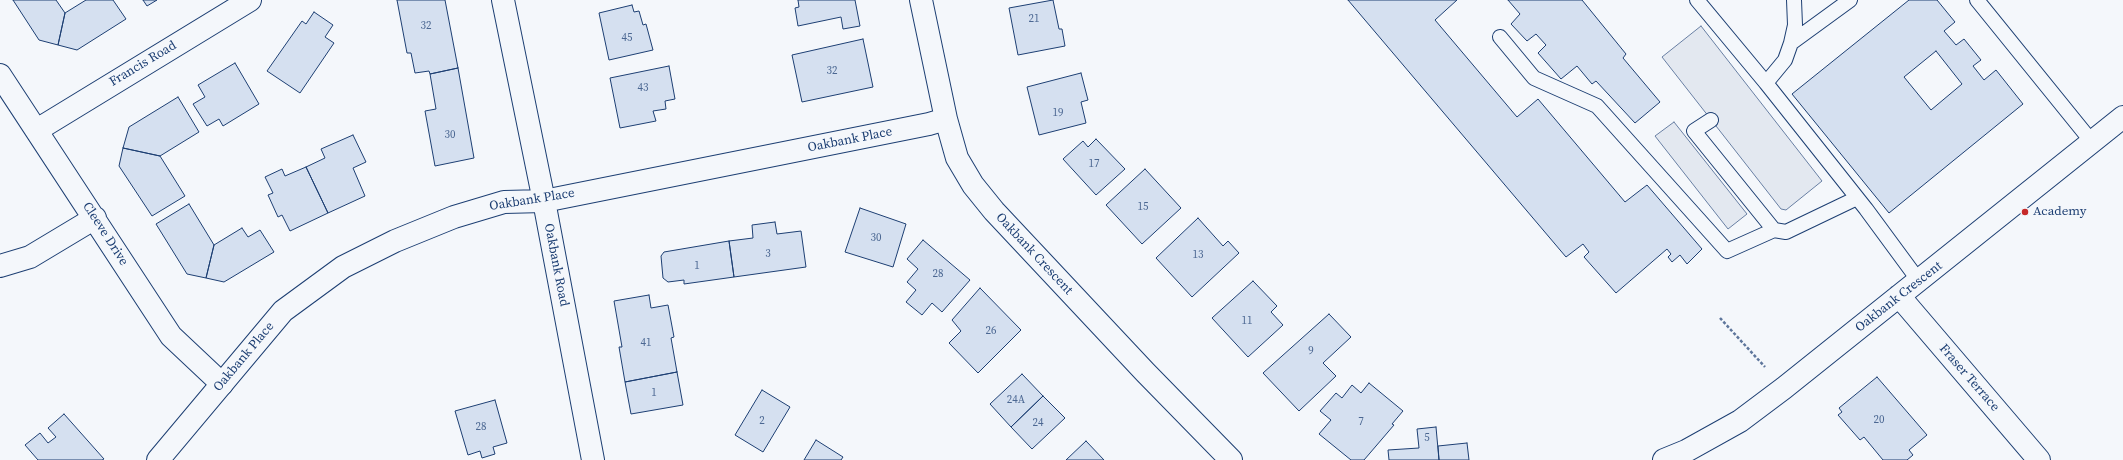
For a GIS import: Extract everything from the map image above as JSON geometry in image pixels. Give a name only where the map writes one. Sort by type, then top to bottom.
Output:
[{"type":"street","name":"Francis Road","points":[[37,130],[250,0]]},
{"type":"street","name":"Oakbank Road","points":[[503,0],[544,201],[593,460]]},
{"type":"street","name":"Oakbank Crescent","points":[[921,0],[946,119],[957,158],[973,185],[994,211],[1145,372],[1231,460]]},
{"type":"street","name":"Cleeve Drive","points":[[0,75],[171,336],[222,384]]},
{"type":"street","name":"Oakbank Crescent","points":[[1664,460],[1686,451],[1740,421],[1919,281],[2123,117]]},
{"type":"street","name":"Oakbank Place","points":[[158,460],[283,311],[343,268],[395,241],[454,217],[504,202],[544,201],[929,124],[946,119]]},
{"type":"street","points":[[0,266],[30,257],[95,218]]},
{"type":"street","name":"Fraser Terrace","points":[[1899,296],[2039,460]]},
{"type":"lane","points":[[1697,0],[1766,83],[1857,198],[1919,281]]},
{"type":"lane","points":[[1766,83],[1785,60],[1791,43],[1795,25],[1794,0]]},
{"type":"lane","points":[[1791,43],[1850,0]]},
{"type":"lane","points":[[1978,0],[2092,142]]},
{"type":"lane","points":[[1500,38],[1534,78],[1597,106],[1727,250],[1774,230],[1786,232],[1857,198]]},
{"type":"lane","points":[[1711,120],[1690,134],[1774,230]]},
{"type":"path","points":[[1720,318],[1784,388]]},
{"type":"shaded area","points":[[1701,26],[1822,181],[1786,210],[1781,209],[1662,57]]},
{"type":"shaded area","points":[[1674,122],[1747,214],[1728,229],[1655,136]]},
{"type":"building","points":[[13,0],[56,0],[65,13],[58,45],[39,40]]},
{"type":"building","points":[[86,0],[113,0],[126,19],[77,50],[58,45],[65,13]]},
{"type":"building","points":[[143,0],[157,0],[147,6]]},
{"type":"building","points":[[397,0],[445,0],[458,68],[430,74],[429,71],[415,73],[411,53],[407,53]]},
{"type":"building","points":[[798,0],[855,0],[860,26],[843,29],[841,17],[798,26],[795,8],[799,7]]},
{"type":"building","points":[[1053,0],[1059,29],[1062,29],[1065,46],[1018,55],[1009,8]]},
{"type":"building","points":[[1348,0],[1457,0],[1435,20],[1517,117],[1538,99],[1625,202],[1647,185],[1702,249],[1687,264],[1680,255],[1672,262],[1668,257],[1671,254],[1667,249],[1616,293],[1584,257],[1589,252],[1583,244],[1566,257]]},
{"type":"building","points":[[1508,0],[1582,0],[1626,54],[1623,58],[1660,102],[1635,123],[1596,81],[1592,84],[1577,66],[1561,79],[1538,53],[1546,45],[1536,34],[1527,41],[1511,24],[1520,14]]},
{"type":"building","points":[[1909,0],[1937,0],[1955,22],[1944,31],[1956,45],[1964,39],[1981,60],[1973,66],[1984,80],[1996,70],[2023,104],[1889,213],[1792,94]],"holes":[[[1936,51],[1962,84],[1931,110],[1904,77]]]},
{"type":"building","points":[[632,5],[634,12],[639,11],[643,25],[646,24],[653,50],[609,60],[599,13]]},
{"type":"building","points":[[314,12],[333,25],[325,37],[334,43],[300,93],[267,71],[302,21],[306,24]]},
{"type":"building","points":[[863,39],[873,87],[802,102],[792,55]]},
{"type":"building","points":[[235,63],[259,104],[223,126],[219,119],[207,126],[193,104],[205,97],[198,85]]},
{"type":"building","points":[[669,66],[675,99],[665,101],[666,109],[653,111],[656,121],[620,128],[610,78]]},
{"type":"building","points":[[458,68],[474,158],[435,166],[425,111],[436,109],[430,74]]},
{"type":"building","points":[[1081,73],[1088,100],[1081,102],[1086,123],[1039,135],[1027,87]]},
{"type":"building","points":[[178,97],[199,132],[160,156],[123,148],[129,127]]},
{"type":"building","points":[[353,135],[366,162],[353,168],[365,196],[328,213],[306,167],[325,158],[321,149]]},
{"type":"building","points":[[1096,139],[1125,169],[1096,195],[1063,159],[1083,141],[1088,147]]},
{"type":"building","points":[[123,148],[160,156],[185,196],[152,216],[119,166]]},
{"type":"building","points":[[306,167],[328,213],[290,231],[282,215],[278,217],[268,195],[273,193],[265,177],[282,169],[285,176]]},
{"type":"building","points":[[1145,169],[1181,208],[1142,244],[1106,205]]},
{"type":"building","points":[[189,204],[214,245],[206,278],[187,274],[156,224]]},
{"type":"building","points":[[860,208],[906,224],[893,267],[845,252]]},
{"type":"building","points":[[1198,218],[1223,246],[1228,241],[1239,253],[1192,297],[1156,258]]},
{"type":"building","points":[[775,222],[777,234],[801,231],[806,267],[734,277],[729,241],[753,238],[752,225]]},
{"type":"building","points":[[242,228],[248,237],[260,230],[274,252],[224,282],[206,278],[214,245]]},
{"type":"building","points":[[923,240],[970,280],[942,312],[932,303],[922,315],[906,302],[916,290],[907,282],[918,269],[907,259]]},
{"type":"building","points":[[729,241],[734,277],[684,284],[684,280],[668,282],[663,278],[661,256],[664,252]]},
{"type":"building","points":[[1253,281],[1277,306],[1271,312],[1283,325],[1248,357],[1212,318]]},
{"type":"building","points":[[980,288],[1021,330],[978,373],[949,343],[961,331],[952,320]]},
{"type":"building","points":[[649,295],[651,308],[668,305],[674,337],[671,338],[677,372],[625,382],[619,347],[622,347],[614,301]]},
{"type":"building","points":[[1329,314],[1351,337],[1323,363],[1336,376],[1299,411],[1263,373]]},
{"type":"building","points":[[677,372],[683,405],[631,414],[625,382]]},
{"type":"building","points":[[1022,374],[1043,396],[1011,427],[990,404]]},
{"type":"building","points":[[1877,377],[1927,435],[1909,450],[1913,455],[1907,460],[1883,460],[1864,437],[1860,440],[1838,415],[1842,412],[1839,408]]},
{"type":"building","points":[[1369,383],[1403,411],[1392,424],[1394,425],[1364,460],[1351,460],[1319,434],[1331,420],[1320,411],[1336,393],[1342,398],[1352,385],[1361,393]]},
{"type":"building","points":[[762,390],[790,407],[763,452],[735,435]]},
{"type":"building","points":[[1043,396],[1065,418],[1032,449],[1011,427]]},
{"type":"building","points":[[495,400],[507,443],[493,447],[495,454],[482,458],[480,451],[468,455],[455,411]]},
{"type":"building","points":[[64,414],[104,459],[38,460],[25,445],[40,433],[48,443],[56,437],[48,428]]},
{"type":"building","points":[[1436,427],[1439,460],[1389,460],[1388,450],[1419,448],[1417,429]]},
{"type":"building","points":[[816,440],[843,457],[841,460],[804,460]]},
{"type":"building","points":[[1086,441],[1104,460],[1066,460]]},
{"type":"building","points":[[1467,443],[1469,460],[1439,460],[1438,446]]},
{"type":"place","name":"Academy","points":[[2025,212]]}]
